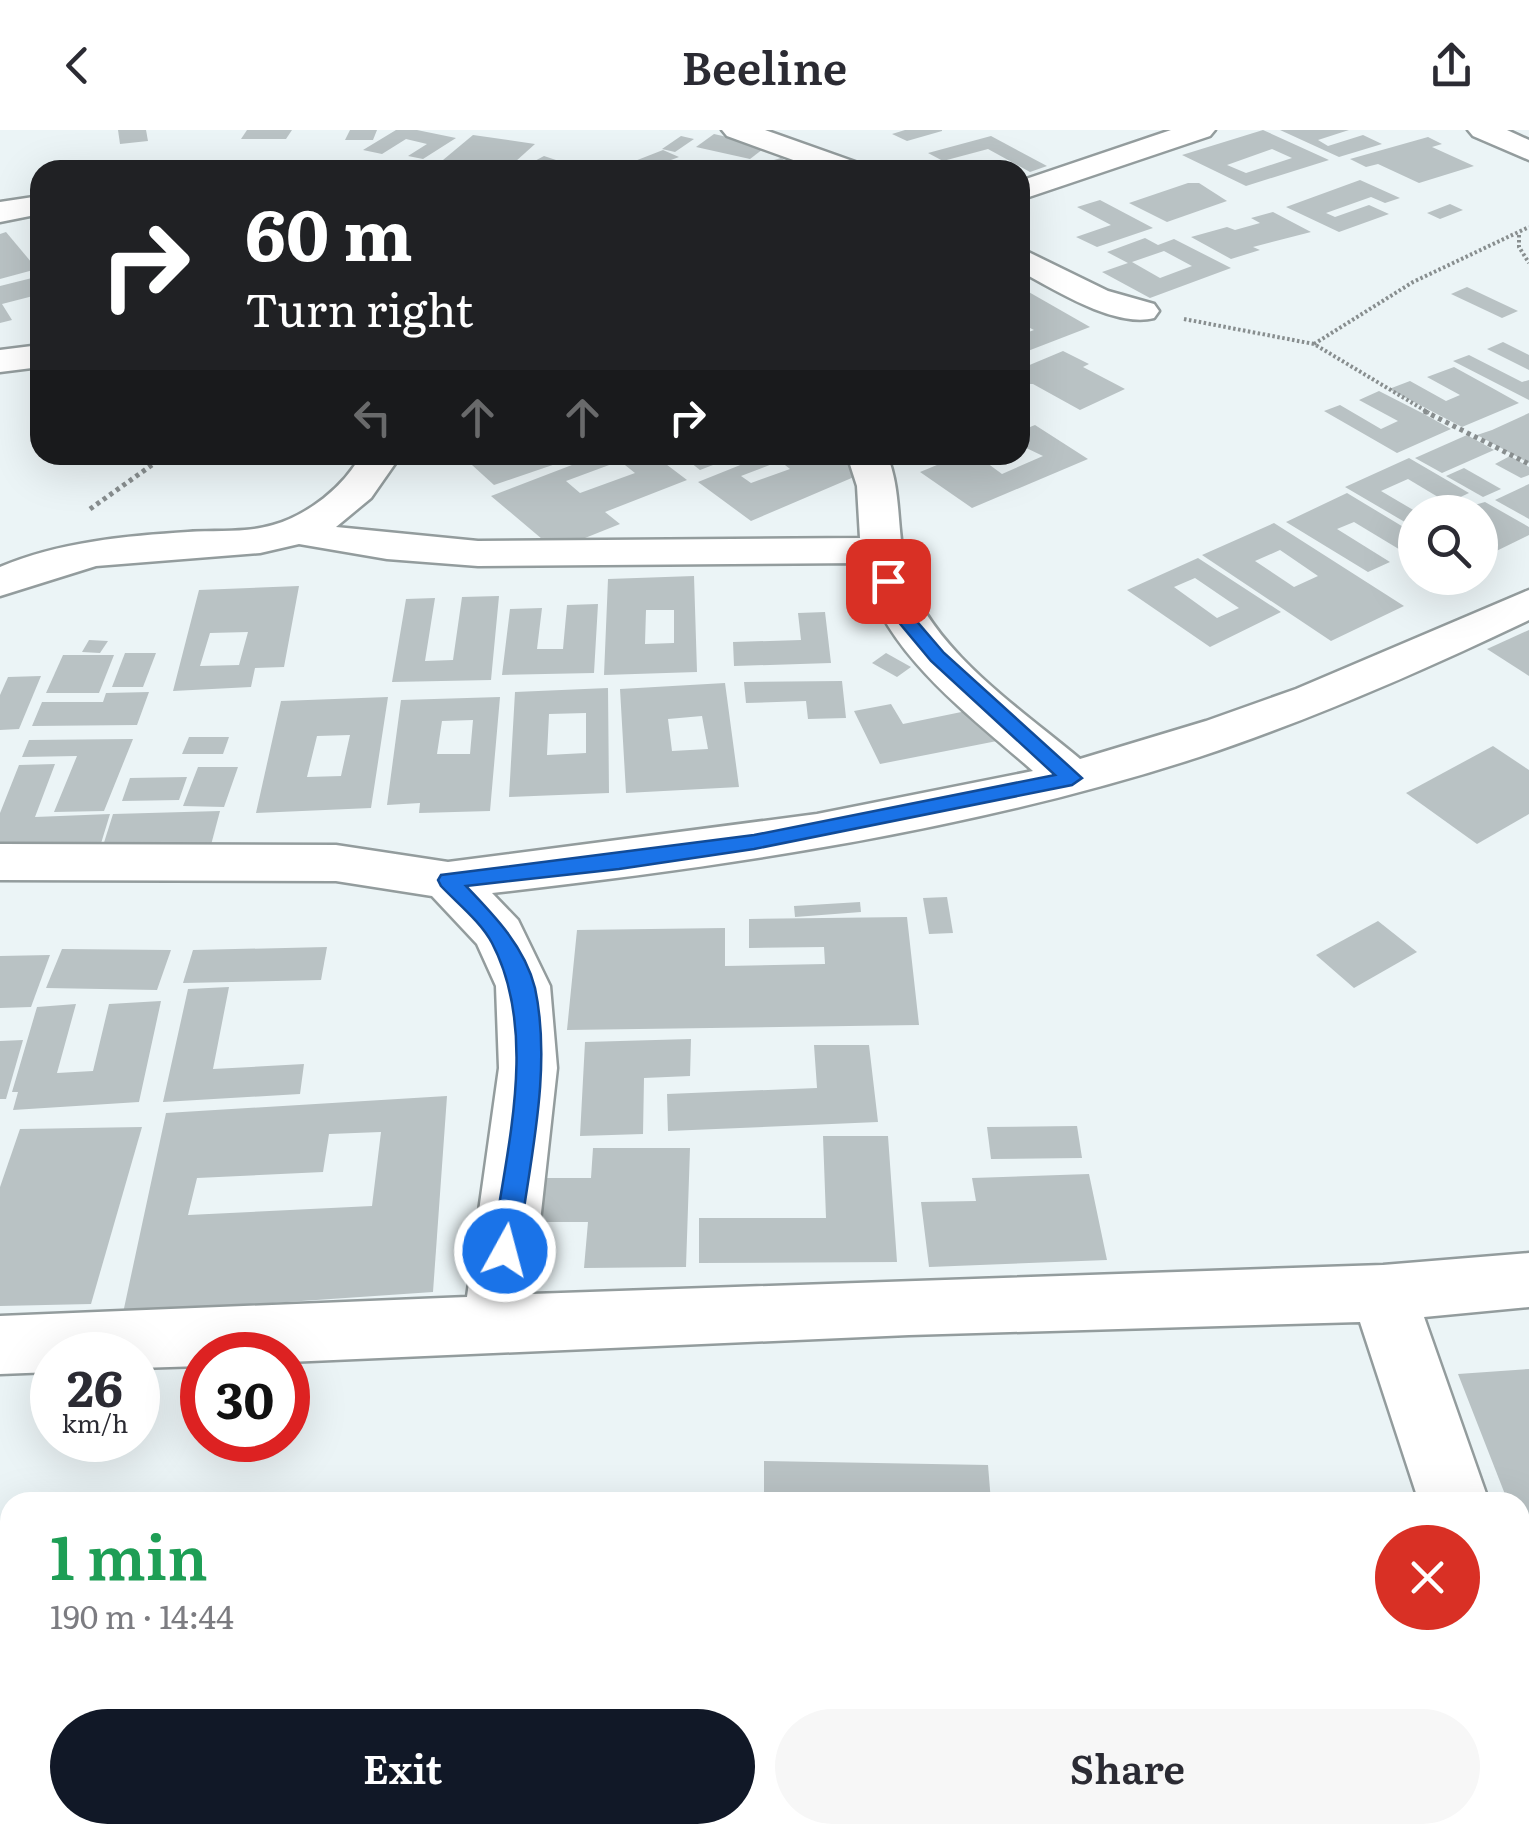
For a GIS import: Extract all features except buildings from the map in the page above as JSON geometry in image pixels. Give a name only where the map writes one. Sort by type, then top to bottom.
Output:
[{"type":"street","points":[[736,130],[822,160]]},
{"type":"street","points":[[1030,188],[1200,130]]},
{"type":"street","points":[[1483,130],[1529,150]]},
{"type":"street","points":[[1030,181],[1061,179]]},
{"type":"street","points":[[0,212],[30,207]]},
{"type":"street","points":[[1030,263],[1096,298],[1142,311]]},
{"type":"street","points":[[0,362],[30,358]]},
{"type":"street","points":[[0,583],[24,570],[85,556],[260,540],[297,531],[352,497],[374,465]]},
{"type":"street","points":[[871,465],[879,489],[888,581],[906,620],[937,657],[1072,778]]},
{"type":"street","points":[[297,531],[353,545],[411,552],[522,555],[882,550]]},
{"type":"street","points":[[0,862],[336,863],[448,880],[619,862],[754,842],[1072,778],[1289,708],[1529,603]]},
{"type":"street","points":[[448,880],[499,934],[523,986],[528,1068],[496,1324]]},
{"type":"street","points":[[0,1346],[929,1306],[1383,1293],[1529,1280]]},
{"type":"street","points":[[1383,1293],[1451,1492]]},
{"type":"path","points":[[1314,344],[1384,296],[1429,272],[1520,235],[1529,227]]},
{"type":"path","points":[[1520,235],[1519,247],[1529,263]]},
{"type":"path","points":[[1142,311],[1314,344],[1400,398],[1529,464]]},
{"type":"route","points":[[505,1251],[528,1068],[523,986],[499,934],[448,880],[619,862],[754,842],[1072,778],[937,657],[906,620],[888,581]]}]
